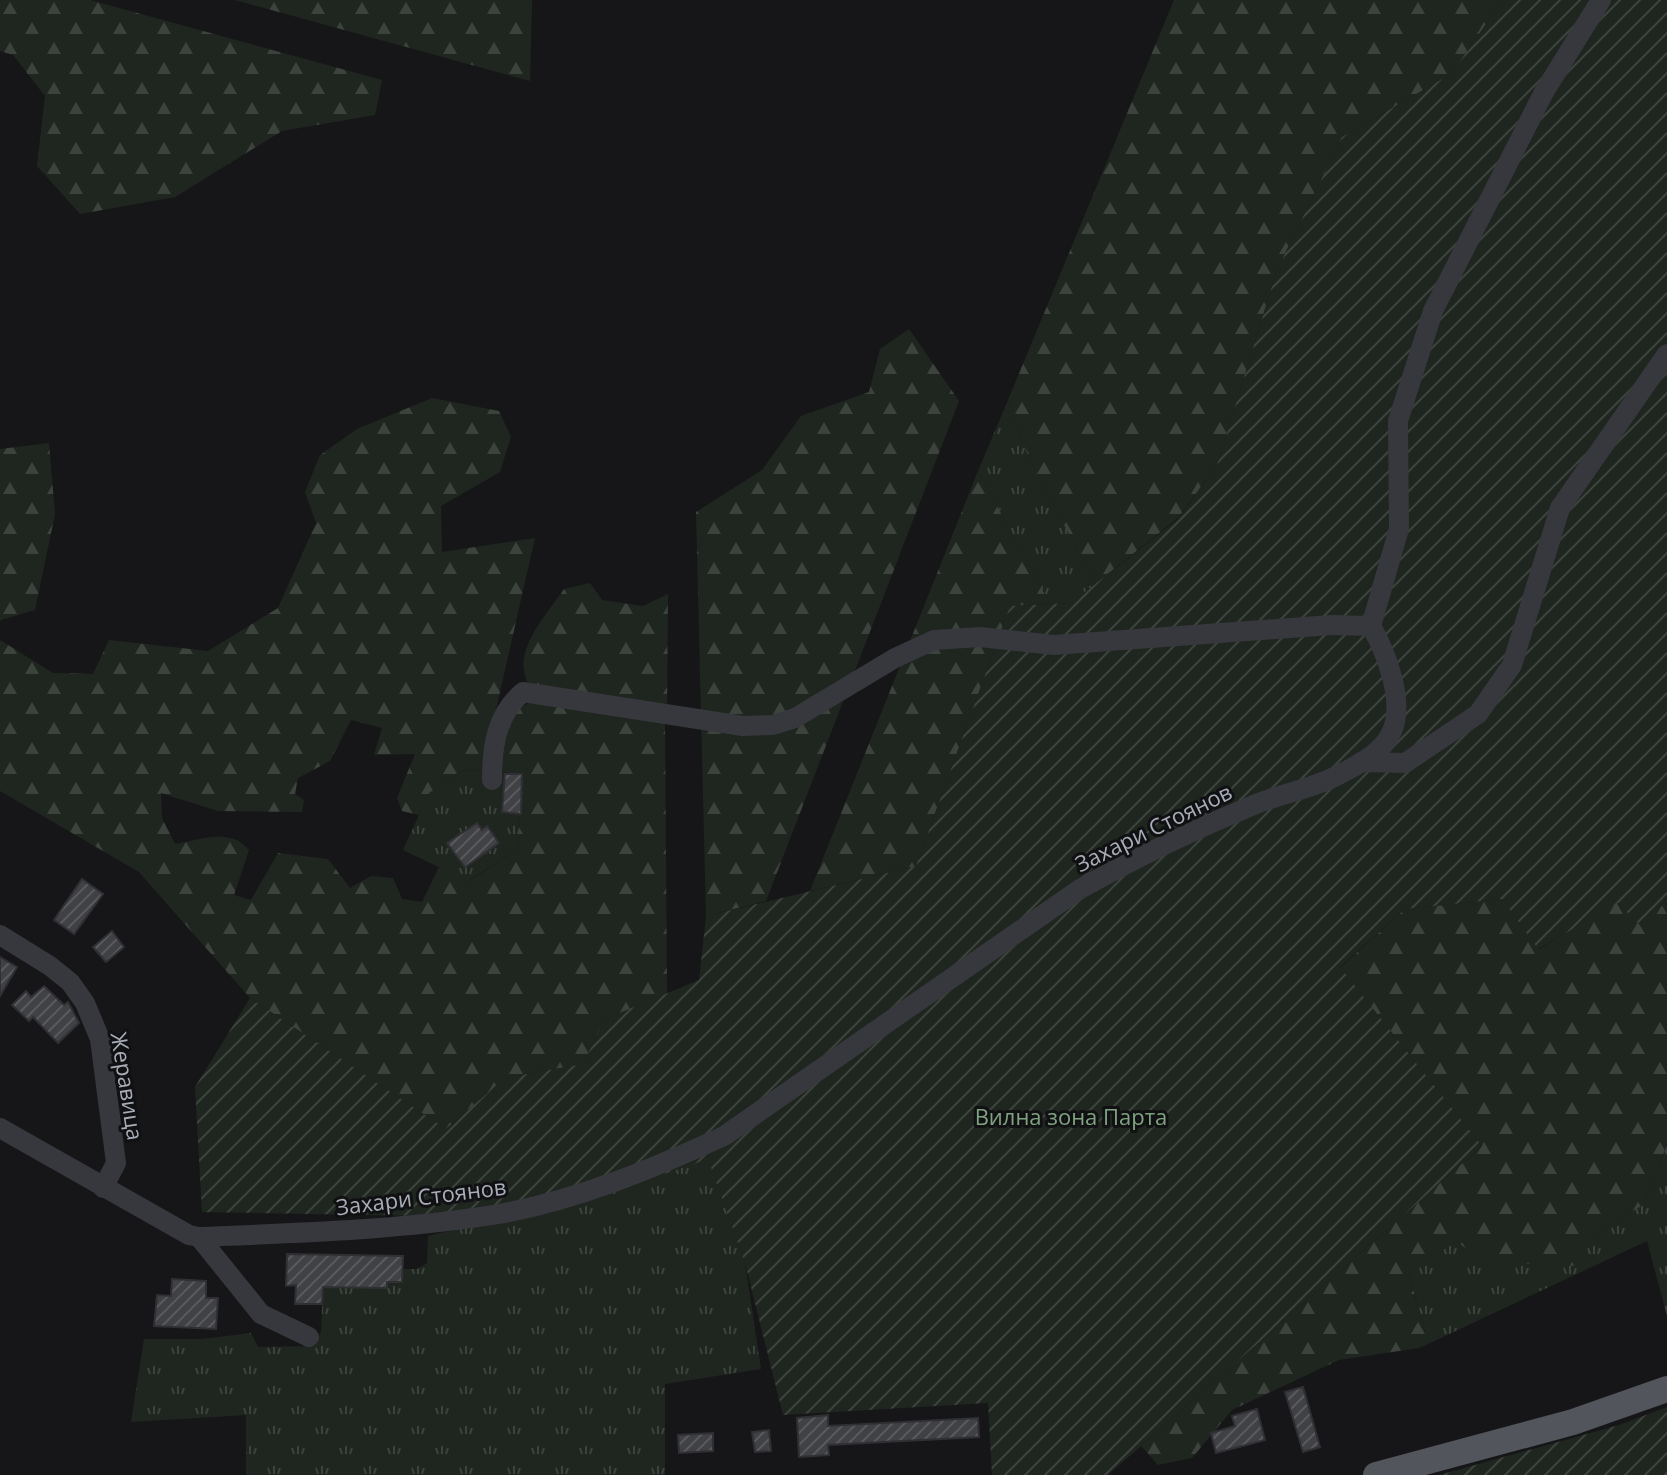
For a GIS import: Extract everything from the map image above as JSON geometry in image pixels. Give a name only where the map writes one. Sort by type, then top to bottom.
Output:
[{"type":"main road","points":[[1376,1475],[1573,1422],[1667,1389]]},
{"type":"street","points":[[492,780],[492,754],[499,724],[511,702],[523,692],[743,726],[773,725],[795,718],[895,658],[934,640],[980,637],[1054,645],[1331,625],[1371,626],[1399,529],[1398,421],[1433,311],[1544,92],[1601,0]]},
{"type":"street","points":[[1361,762],[1405,763],[1478,714],[1512,665],[1560,508],[1667,354]]},
{"type":"street","name":"Захари Стоянов","points":[[0,1128],[103,1188],[189,1235],[199,1237],[427,1224],[501,1213],[596,1189],[724,1136],[1101,877],[1189,832],[1260,802],[1339,775],[1374,755],[1392,731],[1397,691],[1380,641],[1371,626]]},
{"type":"street","name":"Жеравица","points":[[0,935],[70,982],[85,1003],[100,1039],[116,1163],[103,1188]]},
{"type":"street","points":[[199,1237],[261,1314],[309,1337]]},
{"type":"green space","points":[[0,0],[90,0],[382,80],[375,115],[282,131],[175,197],[80,214],[37,166],[45,96],[13,55],[0,51]]},
{"type":"green space","points":[[235,0],[532,0],[530,81]]},
{"type":"green space","points":[[1174,0],[1503,0],[1451,74],[1342,137],[1277,270],[1217,465],[1178,518],[1095,584],[1028,456],[1008,400]]},
{"type":"green space","name":"Вилна зона Парта","points":[[1503,0],[1667,0],[1667,897],[1646,931],[1618,903],[1538,949],[1502,899],[1405,909],[1340,967],[1482,1146],[1108,1475],[992,1475],[988,1403],[783,1415],[745,1263],[708,1159],[604,1195],[426,1216],[202,1212],[195,1087],[250,998],[446,1129],[505,1078],[583,1064],[605,1019],[699,980],[706,916],[916,866],[1010,606],[1071,603],[1178,519],[1217,465],[1277,270],[1342,137],[1451,74]]},
{"type":"green space","points":[[909,329],[959,401],[766,901],[706,916],[696,512],[762,470],[801,416],[869,392],[880,349]]},
{"type":"green space","points":[[432,398],[499,411],[511,437],[500,472],[441,506],[442,552],[535,538],[482,771],[463,770],[429,793],[419,815],[402,811],[397,798],[415,754],[374,755],[382,728],[351,720],[330,761],[298,778],[295,794],[304,800],[302,812],[218,811],[161,793],[162,818],[175,844],[224,837],[241,843],[249,850],[234,895],[251,900],[278,853],[328,859],[350,888],[371,876],[393,878],[402,899],[422,902],[439,867],[469,881],[518,849],[522,774],[500,772],[503,740],[513,713],[530,702],[665,721],[667,994],[605,1019],[583,1064],[505,1078],[446,1129],[250,998],[139,872],[0,791],[0,640],[53,673],[93,674],[109,640],[208,651],[278,608],[316,523],[305,492],[320,455],[357,429]]},
{"type":"green space","points":[[1008,400],[1028,456],[1095,584],[1071,603],[1050,604],[978,471]]},
{"type":"green space","points":[[49,443],[55,514],[35,610],[0,622],[0,449]]},
{"type":"green space","points":[[978,471],[1050,604],[1010,606],[916,866],[810,891]]},
{"type":"green space","points":[[590,583],[602,600],[643,606],[668,594],[667,709],[530,686],[524,661],[532,635],[564,589]]},
{"type":"green space","points":[[463,770],[522,774],[518,849],[468,881],[403,850],[429,793]]},
{"type":"green space","points":[[1667,897],[1667,1145],[1643,1205],[1592,1235],[1582,1266],[1484,1262],[1456,1241],[1409,1274],[1428,1344],[1339,1360],[1232,1410],[1192,1458],[1158,1465],[1141,1446],[1482,1146],[1340,968],[1405,909],[1502,899],[1539,949],[1618,902],[1646,930]]},
{"type":"green space","points":[[1667,1145],[1667,1316],[1647,1241],[1428,1344],[1409,1273],[1456,1241],[1485,1262],[1592,1235],[1643,1205]]},
{"type":"green space","points":[[708,1158],[745,1263],[761,1369],[665,1384],[665,1475],[246,1475],[246,1415],[131,1422],[144,1339],[203,1339],[251,1333],[258,1347],[314,1346],[321,1332],[323,1287],[386,1288],[387,1283],[402,1282],[402,1269],[417,1269],[427,1263],[428,1236],[604,1195]]},
{"type":"green space","points":[[1667,1407],[1667,1475],[1439,1475],[1619,1425]]},
{"type":"building","points":[[505,774],[522,774],[521,814],[502,812]]},
{"type":"building","points":[[477,823],[482,830],[487,826],[499,843],[465,867],[447,843]]},
{"type":"building","points":[[82,879],[103,894],[74,934],[54,920]]},
{"type":"building","points":[[112,931],[124,947],[106,962],[93,947]]},
{"type":"building","points":[[0,957],[17,967],[0,996]]},
{"type":"building","points":[[44,986],[64,1005],[68,1002],[79,1023],[58,1043],[33,1017],[29,1021],[12,1005],[26,991],[31,997]]},
{"type":"building","points":[[287,1254],[403,1256],[402,1282],[387,1282],[387,1288],[323,1287],[322,1304],[295,1304],[296,1285],[286,1286]]},
{"type":"building","points":[[172,1279],[206,1281],[206,1298],[218,1298],[216,1329],[154,1326],[157,1295],[171,1296]]},
{"type":"building","points":[[1303,1387],[1320,1447],[1303,1452],[1285,1392]]},
{"type":"building","points":[[1257,1409],[1265,1440],[1216,1453],[1211,1433],[1235,1426],[1232,1416]]},
{"type":"building","points":[[828,1415],[828,1426],[978,1418],[979,1437],[828,1445],[829,1455],[799,1457],[797,1418]]},
{"type":"building","points":[[769,1430],[771,1451],[755,1452],[752,1432]]},
{"type":"building","points":[[713,1433],[713,1451],[679,1453],[678,1435]]}]
